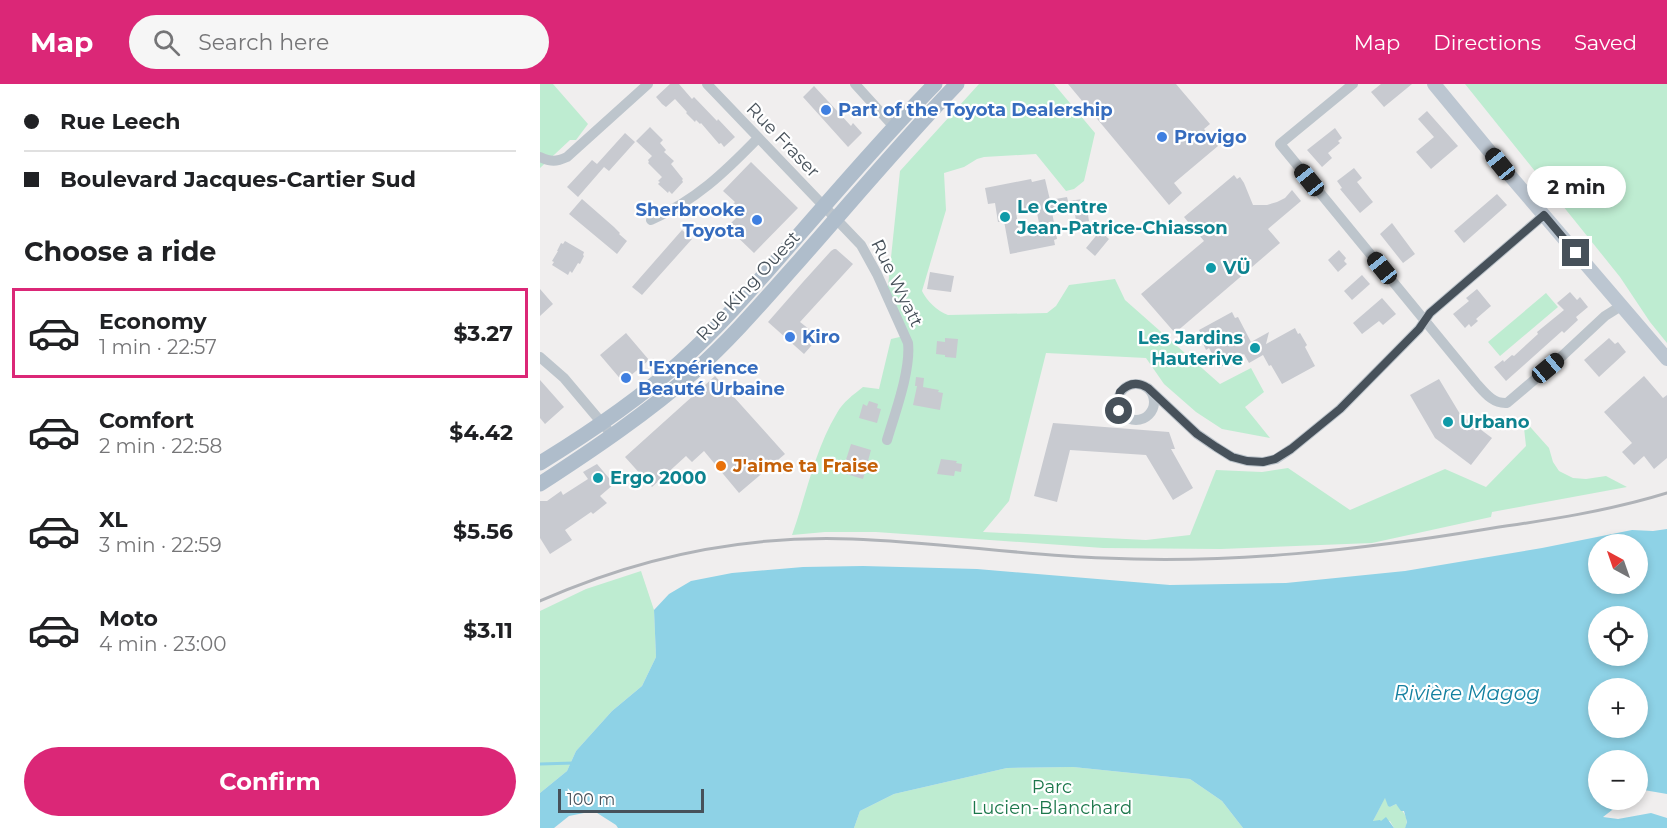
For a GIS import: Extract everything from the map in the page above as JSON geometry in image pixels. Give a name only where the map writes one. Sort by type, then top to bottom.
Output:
[{"type":"main road","name":"Rue King Ouest","points":[[540,463],[602,423],[681,362],[714,330],[935,84]]},
{"type":"main road","name":"Rue King Ouest","points":[[540,484],[612,435],[674,388],[717,350],[766,299],[957,84]]},
{"type":"main road","points":[[1434,84],[1667,359]]},
{"type":"street","points":[[540,157],[551,162],[567,157],[648,84]]},
{"type":"street","name":"Rue Fraser","points":[[707,84],[836,219]]},
{"type":"street","points":[[855,84],[894,127]]},
{"type":"street","points":[[1353,84],[1280,144],[1488,396],[1499,404],[1507,403],[1605,316],[1621,306]]},
{"type":"street","points":[[651,220],[693,198],[758,138]]},
{"type":"street","points":[[1148,388],[1190,428],[1232,457],[1263,462],[1275,459],[1291,449],[1340,409],[1419,329],[1430,313],[1544,215]]},
{"type":"street","name":"Rue Wyatt","points":[[836,219],[854,236],[866,252],[908,344],[908,363],[887,440]]},
{"type":"street","points":[[540,357],[564,378],[612,435]]},
{"type":"green space","points":[[540,84],[553,84],[588,124],[576,140],[570,140],[540,168]]},
{"type":"green space","points":[[979,84],[1054,84],[1095,133],[1084,181],[1074,189],[1066,191],[1036,154],[984,157],[964,167],[944,173],[946,210],[922,291],[930,302],[948,315],[1047,313],[1056,306],[1069,285],[1115,279],[1125,300],[1220,384],[1251,368],[1264,392],[1245,407],[1270,438],[1222,429],[1196,412],[1164,384],[1146,358],[1046,353],[1009,501],[983,532],[1146,540],[1190,535],[1216,470],[1262,472],[1288,468],[1350,510],[1445,469],[1486,487],[1526,446],[1523,419],[1549,448],[1553,462],[1559,471],[1573,478],[1606,476],[1627,487],[1492,512],[1491,517],[1372,543],[1221,549],[1103,548],[876,532],[825,532],[792,535],[829,427],[845,402],[863,387],[879,389],[891,339],[904,336],[887,296],[900,171]]},
{"type":"green space","points":[[1465,84],[1667,84],[1667,343],[1620,277]]},
{"type":"green space","points":[[1546,293],[1558,307],[1500,356],[1488,342]]},
{"type":"green space","points":[[641,571],[654,610],[656,657],[642,686],[612,711],[576,751],[567,771],[540,793],[540,611],[586,589]]},
{"type":"green space","name":"Parc Lucien-Blanchard","points":[[1073,767],[1190,779],[1222,801],[1243,828],[854,828],[860,811],[894,794],[1007,768]]},
{"type":"green space","points":[[1385,797],[1390,807],[1396,804],[1403,812],[1407,821],[1405,828],[1394,828],[1390,821],[1373,821]]},
{"type":"water","name":"Rivière Magog","points":[[1667,529],[1667,794],[1648,791],[1648,750],[1588,750],[1588,810],[1612,810],[1603,817],[1618,819],[1651,813],[1667,818],[1667,828],[1405,828],[1407,822],[1404,811],[1401,811],[1396,804],[1388,806],[1385,798],[1373,821],[1381,821],[1386,817],[1394,828],[1243,828],[1222,801],[1190,779],[1073,767],[1007,768],[894,794],[860,811],[854,828],[618,828],[594,811],[569,816],[554,828],[540,828],[540,793],[567,771],[576,751],[612,711],[642,686],[656,657],[654,610],[669,594],[691,581],[732,573],[803,567],[863,566],[977,569],[1170,585],[1286,583],[1405,571],[1588,539],[1588,594],[1648,594],[1648,534],[1612,534],[1632,530]]},
{"type":"building","points":[[670,84],[679,84],[692,99],[694,97],[735,137],[724,147],[701,123],[696,120],[695,122],[675,99],[666,107],[662,104],[656,97]]},
{"type":"building","name":"Provigo","points":[[1068,84],[1176,84],[1210,124],[1204,129],[1218,146],[1174,183],[1182,193],[1169,205]]},
{"type":"building","points":[[1381,84],[1412,84],[1384,107],[1371,92]]},
{"type":"building","name":"Part of the Toyota Dealership","points":[[814,86],[851,126],[853,123],[862,133],[848,147],[803,97]]},
{"type":"building","points":[[1427,111],[1458,146],[1431,169],[1416,152],[1434,137],[1418,119]]},
{"type":"building","points":[[650,127],[663,140],[660,143],[666,150],[664,152],[674,161],[671,164],[683,179],[672,194],[658,184],[662,177],[648,163],[652,156],[636,141]]},
{"type":"building","points":[[1335,128],[1342,138],[1338,141],[1340,143],[1328,153],[1332,158],[1322,167],[1307,150]]},
{"type":"building","points":[[625,133],[635,142],[609,171],[604,167],[578,197],[567,187],[592,160],[597,164]]},
{"type":"building","points":[[751,162],[798,208],[754,253],[727,227],[738,216],[729,208],[735,202],[723,191]]},
{"type":"building","points":[[1354,168],[1362,178],[1357,182],[1373,202],[1360,213],[1340,189],[1342,188],[1337,181]]},
{"type":"building","name":"VÜ","points":[[1234,175],[1237,179],[1240,177],[1244,183],[1253,205],[1277,202],[1285,198],[1292,190],[1301,201],[1268,229],[1280,243],[1175,333],[1141,294],[1204,241],[1184,217]]},
{"type":"building","name":"Le Centre Jean-Patrice-Chiasson","points":[[1031,179],[1032,182],[1045,179],[1050,200],[1067,197],[1068,201],[1083,199],[1084,204],[1086,203],[1089,221],[1076,223],[1075,213],[1068,214],[1068,210],[1052,212],[1057,239],[1054,240],[1055,245],[1010,254],[1004,221],[998,222],[995,203],[988,204],[985,188]],"holes":[[[1036,208],[1041,233],[1020,237],[1016,212]]]},
{"type":"building","points":[[1497,194],[1507,205],[1464,243],[1454,231]]},
{"type":"building","points":[[582,199],[627,241],[617,254],[569,214]]},
{"type":"building","points":[[1392,223],[1415,254],[1403,263],[1380,234]]},
{"type":"building","points":[[682,230],[692,239],[642,295],[632,287]]},
{"type":"building","points":[[1100,231],[1109,239],[1095,256],[1086,248]]},
{"type":"building","points":[[565,241],[584,252],[580,264],[578,263],[568,275],[552,265],[561,243]]},
{"type":"building","points":[[834,249],[853,264],[800,322],[819,337],[804,354],[768,322]]},
{"type":"building","points":[[1339,250],[1346,258],[1344,261],[1347,264],[1338,272],[1328,260]]},
{"type":"building","points":[[930,272],[954,276],[951,292],[927,289]]},
{"type":"building","points":[[1362,275],[1370,284],[1352,300],[1344,291]]},
{"type":"building","points":[[540,289],[553,304],[540,316]]},
{"type":"building","points":[[1477,289],[1491,306],[1476,319],[1478,321],[1471,327],[1469,324],[1465,328],[1453,314],[1469,301],[1466,298]]},
{"type":"building","points":[[1570,292],[1577,300],[1580,297],[1588,307],[1576,317],[1578,320],[1564,333],[1562,331],[1506,381],[1494,367],[1512,355],[1514,356],[1538,334],[1537,332],[1564,310],[1557,303]]},
{"type":"building","points":[[1382,298],[1396,314],[1383,325],[1379,321],[1362,334],[1353,323]]},
{"type":"building","name":"Les Jardins Hauterive","points":[[1232,312],[1235,318],[1238,317],[1251,342],[1269,332],[1266,344],[1295,328],[1307,345],[1305,347],[1315,366],[1282,384],[1263,355],[1249,363],[1244,354],[1219,368],[1209,348],[1206,350],[1199,330]]},
{"type":"building","points":[[626,333],[649,360],[623,382],[600,355]]},
{"type":"building","points":[[945,338],[958,339],[956,358],[936,354],[937,341],[945,342]]},
{"type":"building","points":[[1609,338],[1615,344],[1618,342],[1626,352],[1599,377],[1584,360]]},
{"type":"building","points":[[715,376],[785,454],[739,493],[704,451],[692,462],[686,456],[652,487],[625,457]]},
{"type":"building","points":[[1644,376],[1663,398],[1667,395],[1667,458],[1654,469],[1644,456],[1634,465],[1622,452],[1632,443],[1604,412]]},
{"type":"building","points":[[916,377],[924,378],[923,387],[943,393],[940,410],[913,405],[917,386],[915,386]]},
{"type":"building","name":"Urbano","points":[[1439,379],[1460,414],[1492,438],[1471,465],[1435,438],[1410,395]]},
{"type":"building","points":[[540,380],[564,407],[545,424],[540,418]]},
{"type":"building","points":[[869,401],[878,404],[877,408],[881,409],[877,423],[859,418],[863,404],[867,406]]},
{"type":"building","points":[[1053,423],[1169,432],[1175,449],[1171,449],[1193,488],[1173,500],[1146,455],[1070,450],[1057,502],[1034,496]]},
{"type":"building","points":[[851,444],[871,450],[863,479],[846,474],[848,467],[844,466]]},
{"type":"building","points":[[941,459],[962,464],[961,472],[955,471],[954,476],[937,474]]},
{"type":"building","points":[[597,464],[614,484],[600,496],[607,503],[565,530],[572,540],[550,554],[540,538],[540,501],[547,501],[561,491],[563,495],[588,479],[583,472]]},
{"type":"waterway","points":[[540,764],[574,763]]},
{"type":"railway","points":[[540,601],[615,572],[654,561],[732,545],[772,541],[852,539],[1104,558],[1248,557],[1344,549],[1439,537],[1578,514],[1667,493]]},
{"type":"place","name":"Part of the Toyota Dealership","points":[[826,110]]},
{"type":"place","name":"Provigo","points":[[1162,137]]},
{"type":"place","name":"Le Centre Jean-Patrice-Chiasson","points":[[1005,217]]},
{"type":"place","name":"Sherbrooke Toyota","points":[[757,220]]},
{"type":"place","name":"VÜ","points":[[1211,268]]},
{"type":"place","name":"Kiro","points":[[790,337]]},
{"type":"place","name":"Les Jardins Hauterive","points":[[1255,348]]},
{"type":"place","name":"L'Expérience Beauté Urbaine","points":[[626,378]]},
{"type":"place","name":"Urbano","points":[[1448,422]]},
{"type":"place","name":"J'aime ta Fraise","points":[[721,466]]},
{"type":"place","name":"Ergo 2000","points":[[598,478]]},
{"type":"route","points":[[1119,411],[1118,398],[1124,387],[1130,384],[1142,384],[1182,422],[1232,457],[1263,462],[1275,459],[1291,449],[1340,409],[1419,329],[1430,313],[1544,215],[1576,253]]}]
